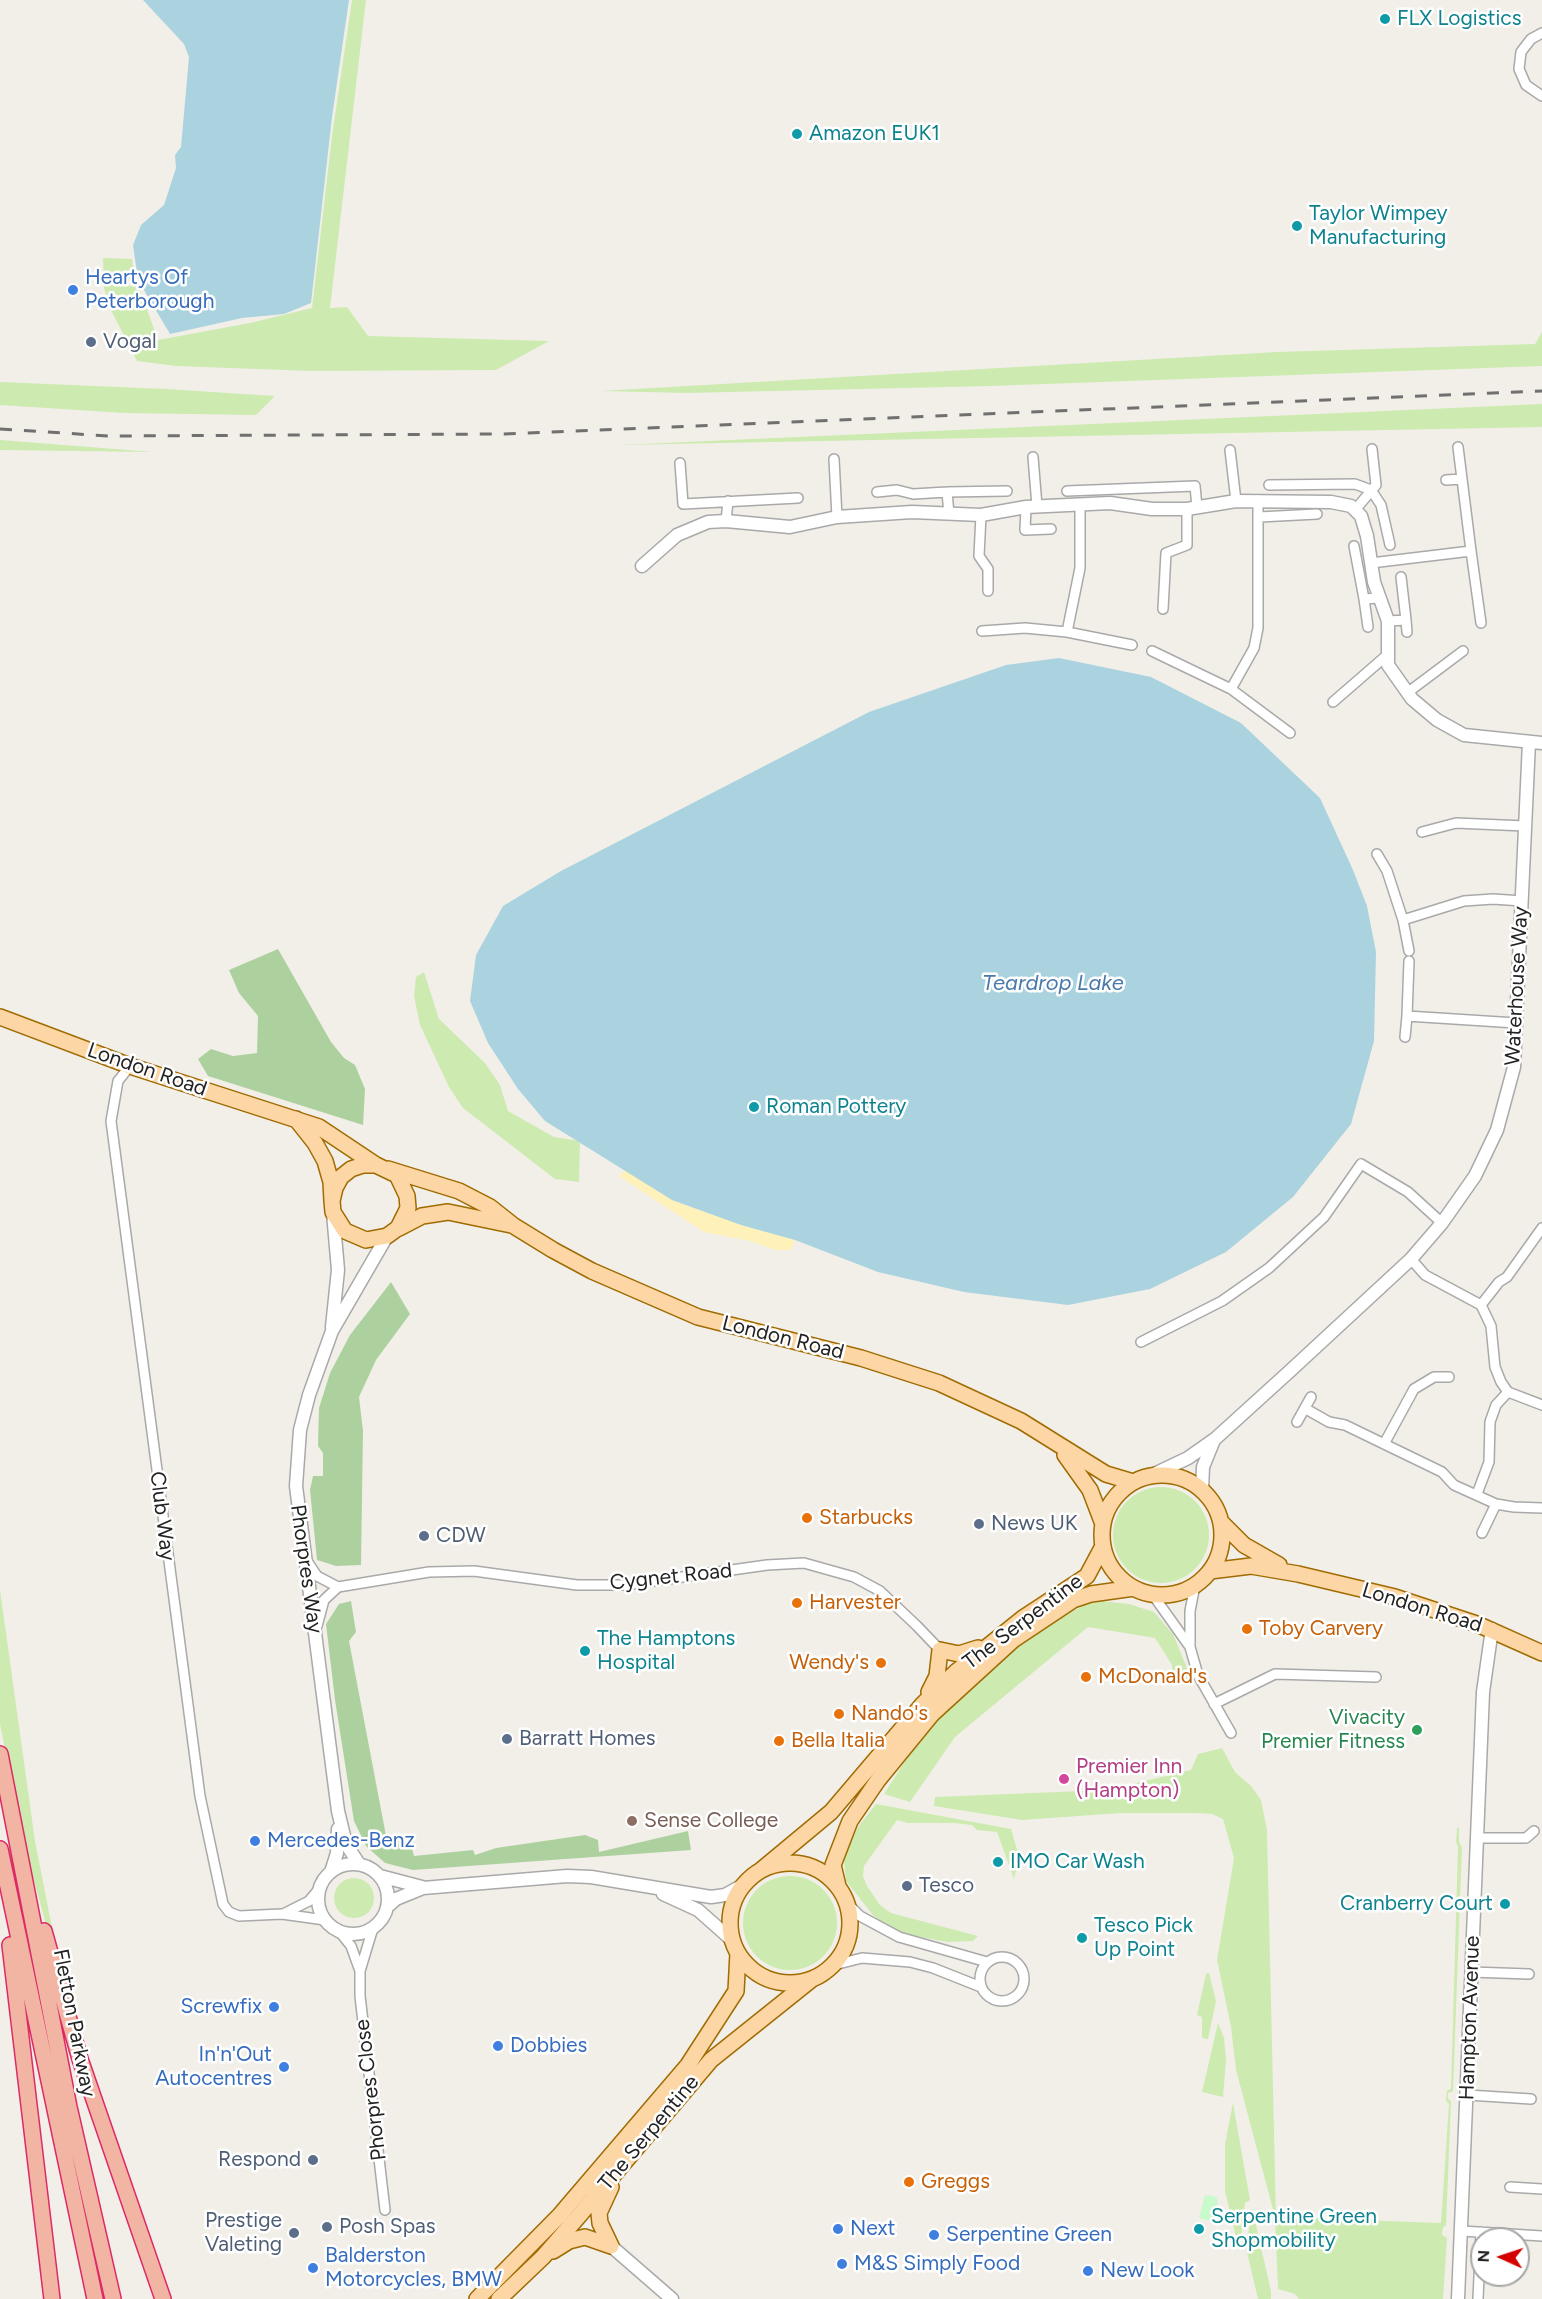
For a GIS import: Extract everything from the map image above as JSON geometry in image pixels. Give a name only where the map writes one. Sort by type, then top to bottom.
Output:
[{"type":"highway","name":"Fletton Parkway","points":[[0,1754],[69,2107],[113,2299]]},
{"type":"highway","points":[[13,1825],[80,2059],[163,2299]]},
{"type":"highway","name":"Fletton Parkway","points":[[0,1849],[95,2299]]},
{"type":"highway","points":[[0,1862],[52,2299]]},
{"type":"main road","name":"London Road","points":[[0,1017],[130,1066],[319,1127],[382,1167],[459,1191],[490,1207],[514,1226],[592,1271],[698,1317],[861,1358],[939,1383],[1021,1421],[1106,1474],[1133,1482]]},
{"type":"main road","points":[[296,1119],[315,1143],[325,1161],[331,1182],[333,1207],[338,1222],[355,1237],[377,1240],[393,1232],[408,1208],[407,1196],[397,1175],[382,1167],[363,1165],[351,1169],[335,1188],[333,1207]]},
{"type":"main road","name":"London Road","points":[[393,1232],[422,1216],[448,1212],[514,1226]]},
{"type":"main road","name":"London Road","points":[[1055,1443],[1081,1474],[1103,1524]]},
{"type":"main road","points":[[1169,1475],[1187,1480],[1202,1491],[1214,1505],[1221,1522],[1222,1539],[1218,1556],[1210,1571],[1195,1585],[1175,1594],[1153,1595],[1134,1588],[1119,1578],[1108,1563],[1103,1546],[1103,1524],[1109,1507],[1119,1493],[1133,1482],[1150,1476],[1169,1475]]},
{"type":"main road","name":"London Road","points":[[1221,1522],[1244,1545],[1298,1574]]},
{"type":"main road","name":"The Serpentine","points":[[760,1871],[831,1812],[922,1705],[987,1644],[1087,1576],[1103,1546]]},
{"type":"main road","name":"London Road","points":[[1210,1571],[1251,1566],[1298,1574],[1395,1597],[1492,1629],[1542,1653]]},
{"type":"main road","name":"The Serpentine","points":[[838,1886],[833,1865],[850,1821],[878,1780],[932,1714],[1013,1640],[1073,1600],[1090,1594],[1134,1588]]},
{"type":"main road","points":[[922,1705],[937,1676],[940,1650],[959,1654],[987,1644]]},
{"type":"main road","points":[[793,1863],[810,1866],[825,1874],[838,1886],[847,1903],[850,1919],[849,1936],[844,1951],[834,1965],[811,1980],[795,1983],[778,1982],[762,1977],[748,1966],[735,1947],[730,1917],[732,1906],[743,1885],[760,1871],[776,1864],[793,1863]]},
{"type":"main road","name":"The Serpentine","points":[[477,2299],[559,2216],[688,2065],[736,1991],[735,1947]]},
{"type":"main road","name":"The Serpentine","points":[[499,2299],[543,2257],[711,2060],[811,1980]]},
{"type":"main road","points":[[610,2246],[600,2223],[599,2213],[621,2168]]},
{"type":"main road","points":[[543,2257],[569,2241],[585,2237],[610,2246]]},
{"type":"street","points":[[1542,33],[1531,39],[1521,52],[1519,69],[1526,85],[1542,96]]},
{"type":"street","points":[[1458,447],[1481,623]]},
{"type":"street","points":[[1355,510],[1376,485],[1372,449]]},
{"type":"street","points":[[1230,450],[1236,501]]},
{"type":"street","points":[[1034,457],[1031,507],[1025,530],[1051,529]]},
{"type":"street","points":[[834,459],[837,517]]},
{"type":"street","points":[[680,463],[683,504],[798,498]]},
{"type":"street","points":[[1446,480],[1462,478]]},
{"type":"street","points":[[1269,485],[1355,484],[1371,490],[1381,505],[1390,545]]},
{"type":"street","points":[[1067,491],[1195,486],[1187,545],[1166,553],[1163,609]]},
{"type":"street","points":[[1137,507],[1138,487]]},
{"type":"street","points":[[877,492],[897,490],[913,494],[1007,491]]},
{"type":"street","points":[[947,492],[949,514]]},
{"type":"street","points":[[1231,689],[1254,648],[1258,628],[1258,500]]},
{"type":"street","points":[[642,566],[677,534],[702,524],[726,521],[790,527],[837,517],[912,513],[981,515],[1031,507],[1110,503],[1137,507],[1192,508],[1258,500],[1331,502],[1351,506],[1361,516],[1379,598],[1388,621],[1386,656],[1388,665],[1407,693],[1437,720],[1464,735],[1542,743]]},
{"type":"street","points":[[726,521],[728,501]]},
{"type":"street","points":[[1068,632],[1080,568],[1080,505]]},
{"type":"street","points":[[1259,517],[1317,514]]},
{"type":"street","points":[[981,515],[979,556],[988,569],[988,591]]},
{"type":"street","points":[[1354,546],[1368,627]]},
{"type":"street","points":[[1371,563],[1471,551]]},
{"type":"street","points":[[1401,577],[1407,632]]},
{"type":"street","points":[[1364,600],[1379,598]]},
{"type":"street","points":[[1388,621],[1406,620]]},
{"type":"street","points":[[982,631],[1025,628],[1068,632],[1132,645]]},
{"type":"street","points":[[1152,651],[1231,689],[1290,733]]},
{"type":"street","points":[[1407,693],[1463,651]]},
{"type":"street","points":[[1333,702],[1386,656]]},
{"type":"street","name":"Waterhouse Way","points":[[1150,1476],[1188,1458],[1215,1439],[1410,1259],[1442,1223],[1475,1176],[1497,1130],[1514,1067],[1529,742]]},
{"type":"street","points":[[1422,832],[1456,823],[1526,826]]},
{"type":"street","points":[[1377,854],[1387,871],[1403,920],[1409,951]]},
{"type":"street","points":[[1403,920],[1464,901],[1493,899],[1522,901]]},
{"type":"street","points":[[1405,1037],[1409,961]]},
{"type":"street","points":[[1407,1016],[1516,1023]]},
{"type":"street","name":"Club Way","points":[[130,1066],[118,1081],[111,1121],[200,1796],[223,1904],[229,1912],[239,1916],[282,1914],[325,1920]]},
{"type":"street","points":[[1147,1342],[1222,1302],[1269,1268],[1324,1217],[1361,1164],[1408,1192],[1442,1223]]},
{"type":"street","name":"Phorpres Way","points":[[332,1332],[338,1270],[333,1207]]},
{"type":"street","points":[[1481,1305],[1499,1282],[1507,1277],[1528,1254],[1542,1228]]},
{"type":"street","name":"Phorpres Way","points":[[359,1864],[346,1844],[338,1811],[318,1668],[316,1631],[306,1560],[302,1548],[296,1486],[300,1430],[309,1395],[332,1332],[393,1232]]},
{"type":"street","points":[[1410,1259],[1425,1275],[1481,1305],[1491,1326],[1495,1367],[1508,1392],[1542,1405]]},
{"type":"street","points":[[1384,1444],[1399,1405],[1414,1389],[1434,1377],[1449,1377]]},
{"type":"street","points":[[1477,1494],[1489,1462],[1490,1422],[1496,1405],[1508,1392]]},
{"type":"street","points":[[1297,1422],[1311,1397]]},
{"type":"street","points":[[1306,1409],[1329,1422],[1345,1425],[1442,1472],[1454,1485],[1497,1504],[1515,1508],[1542,1508]]},
{"type":"street","name":"Waterhouse Way","points":[[1202,1491],[1203,1467],[1215,1439]]},
{"type":"street","points":[[1482,1533],[1497,1504]]},
{"type":"street","points":[[302,1548],[302,1576],[312,1647],[318,1668]]},
{"type":"street","points":[[306,1560],[317,1576],[338,1587],[324,1600],[316,1631]]},
{"type":"street","name":"Cygnet Road","points":[[338,1587],[429,1572],[474,1571],[577,1585],[626,1586],[767,1565],[804,1563],[854,1576],[880,1591],[940,1650]]},
{"type":"street","points":[[1195,1585],[1190,1611],[1190,1647],[1198,1675],[1231,1733]]},
{"type":"street","points":[[1153,1595],[1190,1647]]},
{"type":"street","name":"Hampton Avenue","points":[[1458,2299],[1483,1692],[1492,1629]]},
{"type":"street","points":[[1214,1704],[1275,1674],[1376,1677]]},
{"type":"street","name":"Phorpres Way","points":[[331,1872],[337,1853],[338,1811]]},
{"type":"street","points":[[1478,1838],[1526,1838],[1534,1831]]},
{"type":"street","points":[[380,1876],[388,1895],[388,1906],[385,1914],[373,1928],[362,1933],[339,1931],[325,1920],[318,1899],[320,1888],[331,1872],[339,1866],[359,1864],[380,1876],[423,1888]]},
{"type":"street","points":[[388,1906],[396,1899],[423,1888],[567,1876],[591,1877],[711,1897],[725,1895],[743,1885]]},
{"type":"street","points":[[630,1884],[673,1898],[698,1910],[735,1947]]},
{"type":"street","name":"Club Way","points":[[282,1914],[309,1901],[320,1888]]},
{"type":"street","points":[[847,1903],[860,1916],[899,1938],[987,1962]]},
{"type":"street","name":"Phorpres Close","points":[[360,1971],[373,1928]]},
{"type":"street","name":"Phorpres Close","points":[[339,1931],[351,1946],[360,1971],[366,2064],[385,2210]]},
{"type":"street","points":[[999,1956],[1016,1962],[1023,1972],[1023,1985],[1016,1996],[1001,2002],[989,1998],[981,1987],[980,1973],[987,1962],[999,1956]]},
{"type":"street","points":[[834,1965],[862,1958],[910,1962],[933,1968],[981,1987]]},
{"type":"street","points":[[1471,1972],[1529,1974]]},
{"type":"street","points":[[1468,2095],[1531,2099]]},
{"type":"street","points":[[1510,2187],[1542,2189]]},
{"type":"street","points":[[1462,2231],[1470,2231]]},
{"type":"street","points":[[610,2246],[672,2299]]},
{"type":"green space","points":[[352,0],[366,0],[330,308],[347,307],[368,336],[549,341],[496,370],[311,371],[176,366],[137,361],[112,312],[104,288],[103,258],[132,259],[134,276],[125,285],[139,287],[158,340],[250,323],[312,308],[332,136]]},
{"type":"green space","points":[[1542,332],[1542,366],[991,386],[687,393],[600,391],[1277,352],[1535,344]]},
{"type":"green space","points":[[0,382],[275,396],[256,415],[124,413],[0,405]]},
{"type":"green space","points":[[1542,404],[1542,427],[618,445]]},
{"type":"green space","points":[[0,440],[153,452],[0,450]]},
{"type":"green space","points":[[278,949],[331,1042],[344,1058],[355,1065],[365,1089],[363,1125],[208,1076],[198,1059],[211,1049],[233,1056],[257,1053],[258,1016],[239,993],[229,970]]},
{"type":"green space","points":[[424,972],[439,1019],[485,1063],[500,1085],[508,1111],[554,1137],[580,1141],[579,1182],[555,1179],[463,1108],[449,1087],[420,1025],[414,996],[416,977]]},
{"type":"green space","points":[[391,1282],[410,1314],[376,1360],[359,1397],[363,1431],[361,1565],[336,1566],[317,1560],[310,1490],[313,1476],[323,1476],[323,1453],[318,1446],[319,1408],[330,1373],[350,1335]]},
{"type":"green space","points":[[1161,1487],[1179,1491],[1195,1501],[1205,1517],[1209,1535],[1205,1553],[1195,1569],[1179,1579],[1161,1583],[1143,1579],[1127,1569],[1117,1553],[1113,1535],[1117,1517],[1127,1501],[1143,1491]]},
{"type":"green space","points":[[0,1590],[35,1841],[65,1994],[25,1848],[0,1724]]},
{"type":"green space","points":[[351,1601],[356,1632],[349,1641],[387,1841],[410,1841],[414,1856],[473,1850],[475,1855],[496,1848],[585,1835],[598,1840],[599,1852],[688,1831],[691,1850],[413,1870],[385,1863],[366,1846],[354,1821],[335,1700],[326,1624],[339,1604]]},
{"type":"green space","points":[[1101,1601],[1129,1604],[1154,1612],[1173,1634],[1194,1685],[1173,1685],[1172,1665],[1155,1638],[1088,1627],[955,1737],[910,1802],[884,1794],[912,1750],[937,1720],[993,1666],[1050,1622],[1085,1605]]},
{"type":"green space","points":[[1222,1748],[1235,1772],[1251,1786],[1261,1800],[1267,1830],[1276,2217],[1441,2223],[1449,2104],[1446,2101],[1447,2091],[1451,2089],[1458,1847],[1456,1842],[1457,1828],[1459,1828],[1459,1842],[1462,1847],[1453,2091],[1448,2093],[1448,2099],[1451,2101],[1446,2226],[1443,2227],[1442,2235],[1447,2238],[1443,2299],[1299,2299],[1295,2294],[1278,2289],[1275,2217],[1236,2070],[1231,2027],[1217,1960],[1234,1858],[1223,1819],[1212,1814],[1197,1813],[1121,1813],[1022,1820],[934,1806],[935,1797],[1107,1790],[1191,1770],[1198,1754]]},
{"type":"green space","points":[[876,1804],[1011,1829],[1019,1856],[1014,1879],[997,1832],[977,1830],[972,1825],[954,1823],[908,1823],[897,1820],[864,1866],[863,1876],[867,1886],[880,1905],[891,1913],[978,1936],[973,1941],[947,1942],[895,1932],[873,1915],[846,1881],[844,1861],[849,1846],[858,1827]]},
{"type":"green space","points":[[790,1876],[808,1880],[823,1890],[833,1905],[837,1923],[833,1941],[823,1956],[808,1966],[790,1970],[772,1966],[757,1956],[747,1941],[743,1923],[747,1905],[757,1890],[772,1880]]},
{"type":"green space","points":[[354,1878],[362,1879],[368,1884],[373,1890],[373,1906],[368,1912],[362,1917],[354,1918],[346,1917],[340,1912],[335,1906],[334,1898],[335,1890],[340,1884],[346,1879]]},
{"type":"green space","points":[[1209,1973],[1216,2001],[1208,2039],[1202,2038],[1202,2017],[1197,2015],[1206,1974]]},
{"type":"green space","points":[[1218,2023],[1224,2038],[1226,2060],[1223,2097],[1202,2092]]},
{"type":"green space","points":[[1233,2103],[1250,2200],[1245,2203],[1240,2245],[1238,2245],[1225,2191],[1225,2144]]},
{"type":"green space","points":[[1205,2195],[1217,2197],[1219,2223],[1199,2218]]},
{"type":"green space","points":[[1252,2208],[1271,2299],[1258,2299],[1246,2248]]},
{"type":"sand","points":[[626,1169],[672,1200],[741,1225],[795,1240],[791,1250],[775,1250],[750,1241],[704,1232],[619,1176]]},
{"type":"water","points":[[143,0],[349,0],[332,117],[311,303],[284,314],[242,318],[170,334],[138,280],[133,245],[141,225],[164,205],[176,168],[175,155],[181,147],[189,57],[184,44]]},
{"type":"water","name":"Teardrop Lake","points":[[1059,658],[1151,677],[1241,723],[1320,798],[1353,870],[1367,906],[1376,952],[1374,1041],[1351,1124],[1293,1197],[1226,1252],[1150,1289],[1068,1305],[964,1292],[878,1272],[795,1240],[741,1225],[672,1200],[545,1121],[518,1089],[488,1043],[470,1001],[476,955],[503,906],[561,871],[869,712],[1006,665]]},
{"type":"railway","points":[[0,429],[109,436],[501,434],[1542,391]]},
{"type":"place","name":"FLX Logistics","points":[[1385,19]]},
{"type":"place","name":"Amazon EUK1","points":[[797,134]]},
{"type":"place","name":"Taylor Wimpey Manufacturing","points":[[1297,226]]},
{"type":"place","name":"Heartys Of Peterborough","points":[[73,290]]},
{"type":"place","name":"Vogal","points":[[91,342]]},
{"type":"place","name":"Roman Pottery","points":[[754,1107]]},
{"type":"place","name":"Starbucks","points":[[807,1518]]},
{"type":"place","name":"News UK","points":[[979,1524]]},
{"type":"place","name":"CDW","points":[[424,1536]]},
{"type":"place","name":"Harvester","points":[[797,1603]]},
{"type":"place","name":"Toby Carvery","points":[[1247,1629]]},
{"type":"place","name":"The Hamptons Hospital","points":[[585,1651]]},
{"type":"place","name":"Wendy's","points":[[881,1663]]},
{"type":"place","name":"McDonald's","points":[[1086,1677]]},
{"type":"place","name":"Nando's","points":[[839,1714]]},
{"type":"place","name":"Vivacity Premier Fitness","points":[[1417,1730]]},
{"type":"place","name":"Barratt Homes","points":[[507,1739]]},
{"type":"place","name":"Bella Italia","points":[[779,1741]]},
{"type":"place","name":"Premier Inn (Hampton)","points":[[1064,1779]]},
{"type":"place","name":"Sense College","points":[[632,1821]]},
{"type":"place","name":"Mercedes-Benz","points":[[255,1841]]},
{"type":"place","name":"IMO Car Wash","points":[[998,1862]]},
{"type":"place","name":"Tesco","points":[[907,1886]]},
{"type":"place","name":"Cranberry Court","points":[[1505,1904]]},
{"type":"place","name":"Tesco Pick Up Point","points":[[1082,1938]]},
{"type":"place","name":"Screwfix","points":[[274,2007]]},
{"type":"place","name":"Dobbies","points":[[498,2046]]},
{"type":"place","name":"In'n'Out Autocentres","points":[[284,2067]]},
{"type":"place","name":"Respond","points":[[313,2160]]},
{"type":"place","name":"Greggs","points":[[909,2182]]},
{"type":"place","name":"Posh Spas","points":[[327,2227]]},
{"type":"place","name":"Next","points":[[838,2229]]},
{"type":"place","name":"Serpentine Green Shopmobility","points":[[1199,2229]]},
{"type":"place","name":"Prestige Valeting","points":[[294,2233]]},
{"type":"place","name":"Serpentine Green","points":[[934,2235]]},
{"type":"place","name":"M&S Simply Food","points":[[842,2264]]},
{"type":"place","name":"Balderston Motorcycles, BMW","points":[[313,2268]]},
{"type":"place","name":"New Look","points":[[1088,2271]]}]
